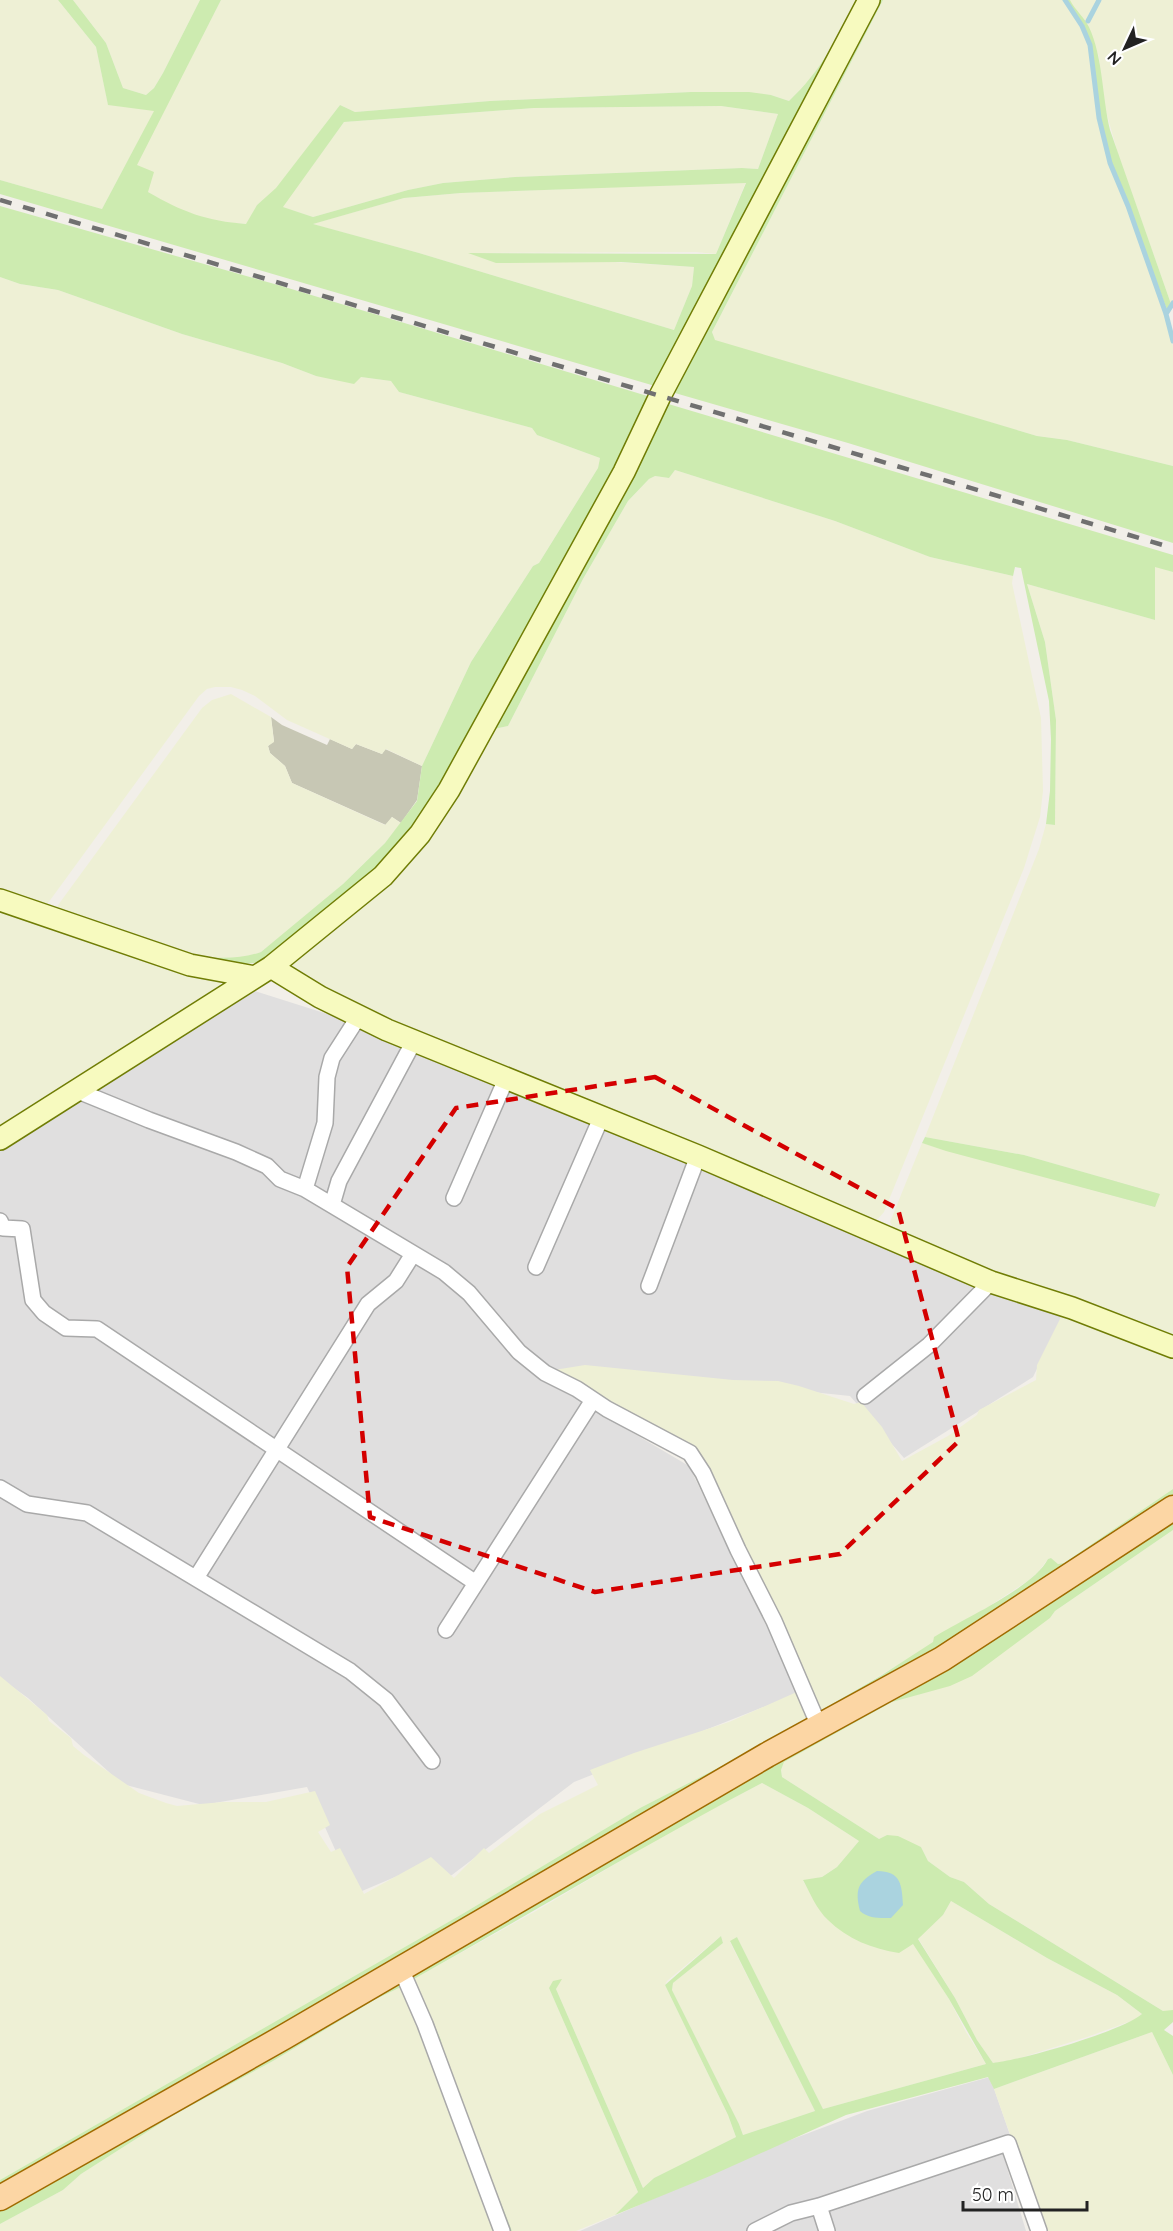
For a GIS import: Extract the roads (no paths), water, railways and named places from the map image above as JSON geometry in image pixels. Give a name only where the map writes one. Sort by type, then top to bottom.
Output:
[{"type":"main road","points":[[0,2198],[401,1969],[819,1726],[942,1659],[1173,1508]]},
{"type":"street","points":[[0,1139],[263,972],[383,876],[420,834],[449,790],[624,472],[660,396],[869,0]]},
{"type":"street","points":[[0,900],[190,964],[263,972],[414,1041],[698,1156],[991,1282],[1072,1308],[1173,1347]]},
{"type":"street","points":[[305,1189],[325,1123],[327,1077],[332,1058],[359,1016]]},
{"type":"street","points":[[332,1205],[339,1181],[414,1041]]},
{"type":"street","points":[[454,1198],[506,1079]]},
{"type":"street","points":[[78,1091],[267,1166],[280,1179],[305,1189],[444,1272],[470,1293],[519,1352],[545,1373],[690,1453],[703,1473],[774,1621],[819,1726]]},
{"type":"street","points":[[536,1267],[601,1118]]},
{"type":"street","points":[[649,1286],[698,1156]]},
{"type":"street","points":[[0,1221],[3,1228],[22,1229],[33,1300],[44,1313],[66,1328],[97,1329],[476,1583]]},
{"type":"street","points":[[196,1578],[368,1304],[396,1281],[413,1254]]},
{"type":"street","points":[[865,1396],[929,1345],[991,1282]]},
{"type":"street","points":[[446,1630],[593,1400]]},
{"type":"street","points":[[0,1488],[27,1504],[87,1513],[350,1671],[386,1701],[432,1761]]},
{"type":"street","points":[[401,1969],[425,2024],[502,2231]]},
{"type":"street","points":[[755,2231],[791,2213],[819,2206],[1008,2143],[1039,2231]]},
{"type":"street","points":[[819,2206],[827,2231]]},
{"type":"water","points":[[877,1871],[896,1876],[901,1885],[903,1905],[891,1918],[871,1917],[860,1911],[859,1887],[865,1879]]},
{"type":"waterway","points":[[1065,0],[1082,26],[1090,45],[1099,118],[1110,163],[1128,206],[1166,314],[1173,341]]},
{"type":"waterway","points":[[1088,21],[1099,0]]},
{"type":"waterway","points":[[1166,314],[1173,303]]},
{"type":"railway","points":[[0,200],[1173,548]]}]
